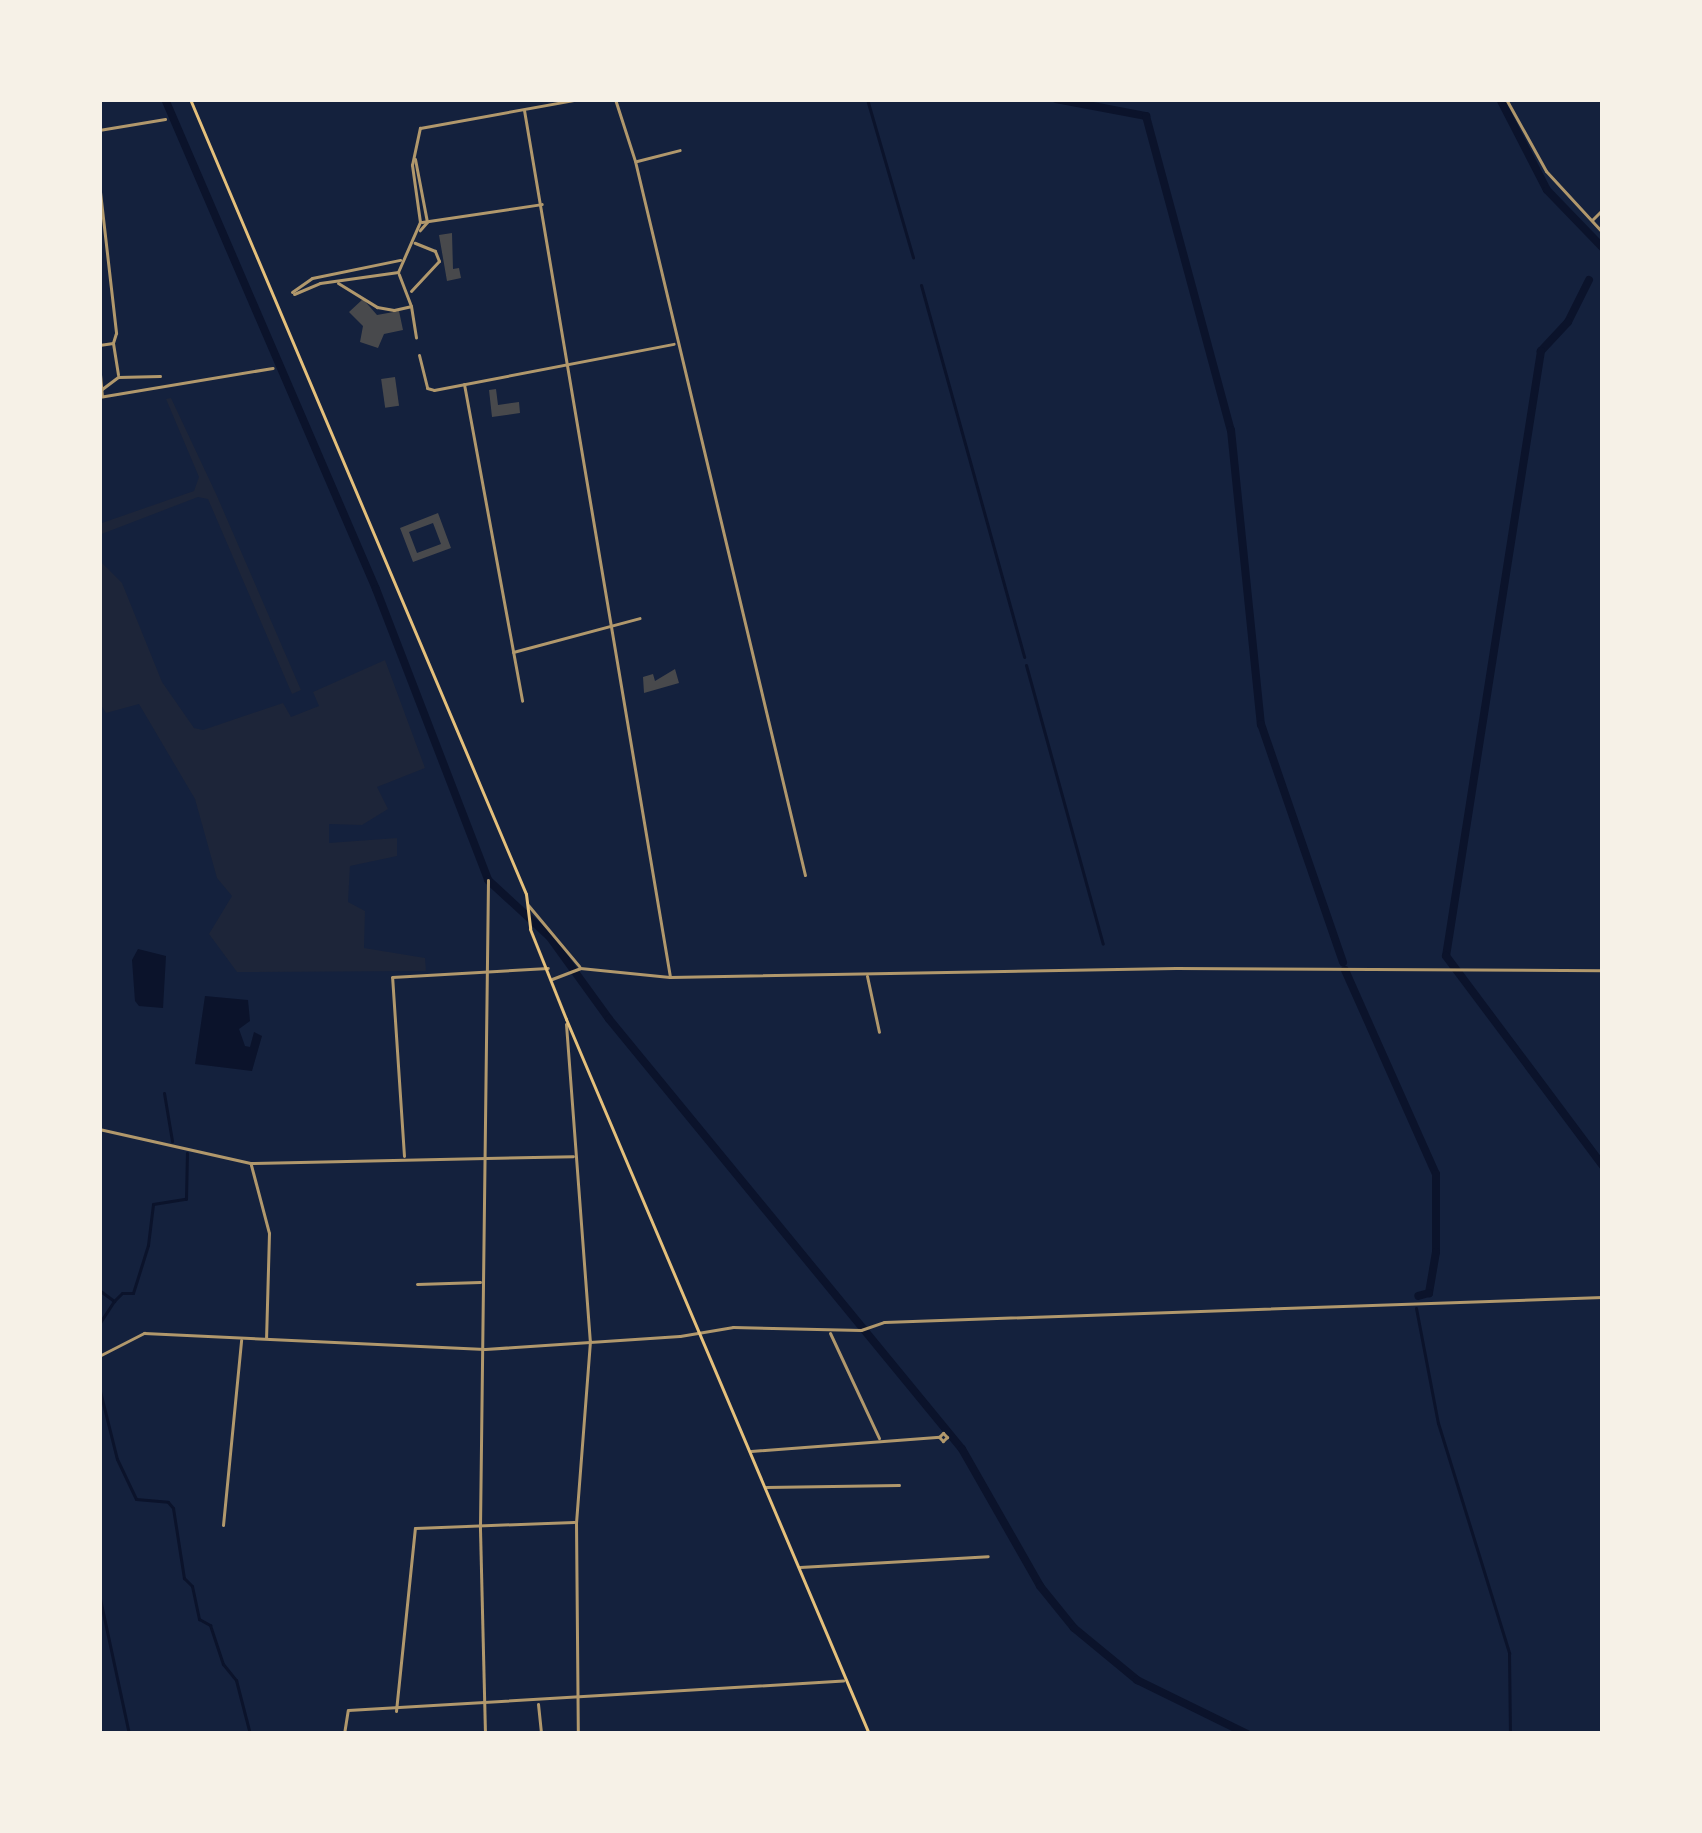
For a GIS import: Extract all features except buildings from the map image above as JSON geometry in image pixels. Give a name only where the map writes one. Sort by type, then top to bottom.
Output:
[{"type":"main road","points":[[190,99],[528,908],[530,928],[566,1019],[868,1734]]},
{"type":"street","points":[[398,272],[293,293],[312,278],[404,259],[423,222],[414,158],[420,128],[580,99]]},
{"type":"street","points":[[614,99],[635,161],[805,875]]},
{"type":"street","points":[[1506,99],[1546,171],[1603,233]]},
{"type":"street","points":[[524,110],[670,977]]},
{"type":"street","points":[[99,130],[165,119]]},
{"type":"street","points":[[635,161],[680,150]]},
{"type":"street","points":[[99,183],[114,289],[118,376]]},
{"type":"street","points":[[423,222],[542,204]]},
{"type":"street","points":[[1591,221],[1603,209]]},
{"type":"street","points":[[410,292],[439,261],[435,251],[413,243]]},
{"type":"street","points":[[398,272],[409,250]]},
{"type":"street","points":[[398,272],[410,292],[416,338]]},
{"type":"street","points":[[336,282],[384,310],[411,306]]},
{"type":"street","points":[[99,345],[113,343]]},
{"type":"street","points":[[419,355],[427,388],[676,344]]},
{"type":"street","points":[[99,363],[101,394]]},
{"type":"street","points":[[101,394],[273,368]]},
{"type":"street","points":[[101,394],[118,376],[160,376]]},
{"type":"street","points":[[464,384],[522,701]]},
{"type":"street","points":[[511,652],[640,618]]},
{"type":"street","points":[[484,1734],[480,1526],[488,880]]},
{"type":"street","points":[[528,908],[577,968]]},
{"type":"street","points":[[553,980],[577,968],[670,977],[1453,967],[1603,970]]},
{"type":"street","points":[[404,1158],[392,977],[548,968]]},
{"type":"street","points":[[867,974],[880,1032]]},
{"type":"street","points":[[566,1019],[590,1341],[576,1522],[573,1700],[578,1734]]},
{"type":"street","points":[[99,1129],[250,1163],[575,1156]]},
{"type":"street","points":[[250,1163],[269,1233],[266,1338]]},
{"type":"street","points":[[417,1283],[482,1282]]},
{"type":"street","points":[[99,1356],[144,1333],[483,1349],[734,1327],[861,1330],[869,1324],[1603,1297]]},
{"type":"street","points":[[828,1329],[874,1419],[879,1439]]},
{"type":"street","points":[[223,1526],[242,1338]]},
{"type":"street","points":[[749,1451],[939,1437]]},
{"type":"street","points":[[764,1487],[899,1485]]},
{"type":"street","points":[[396,1711],[415,1528],[576,1522]]},
{"type":"street","points":[[798,1568],[988,1556]]},
{"type":"street","points":[[344,1734],[348,1710],[481,1706],[845,1680]]},
{"type":"street","points":[[538,1702],[541,1734]]},
{"type":"shaded area","points":[[171,398],[301,690],[292,694],[208,499],[198,497],[99,535],[99,524],[194,491],[199,477],[166,399]]},
{"type":"shaded area","points":[[99,560],[122,583],[162,682],[194,728],[203,730],[283,703],[291,717],[319,706],[313,692],[385,660],[425,768],[377,787],[388,809],[362,825],[329,824],[329,843],[397,838],[397,856],[350,866],[348,902],[365,911],[364,948],[425,958],[426,971],[237,972],[209,934],[232,896],[217,878],[195,799],[139,704],[106,713],[99,702]]},
{"type":"shaded area","points":[[138,949],[166,956],[163,1008],[139,1006],[135,1001],[132,960]]},
{"type":"shaded area","points":[[205,996],[248,1000],[250,1021],[239,1029],[245,1046],[250,1047],[254,1032],[262,1036],[252,1071],[195,1064]]},
{"type":"waterway","points":[[165,99],[376,589],[488,880],[549,936],[609,1019],[962,1449],[1040,1586],[1074,1628],[1137,1680],[1247,1734]]},
{"type":"waterway","points":[[867,99],[913,257]]},
{"type":"waterway","points":[[1056,99],[1146,116],[1231,430],[1261,724],[1343,962]]},
{"type":"waterway","points":[[1500,99],[1547,190],[1603,248]]},
{"type":"waterway","points":[[1589,280],[1568,322],[1541,351],[1446,956],[1603,1166]]},
{"type":"waterway","points":[[921,285],[1024,657]]},
{"type":"waterway","points":[[1026,665],[1103,944]]},
{"type":"waterway","points":[[1345,970],[1436,1174],[1436,1252],[1429,1293],[1418,1296]]},
{"type":"waterway","points":[[164,1093],[172,1141]]},
{"type":"waterway","points":[[114,1301],[122,1293],[133,1293],[148,1245],[153,1204],[186,1199],[187,1153]]},
{"type":"waterway","points":[[99,1290],[114,1301],[99,1324]]},
{"type":"waterway","points":[[1416,1308],[1438,1423],[1509,1653],[1510,1734]]},
{"type":"waterway","points":[[99,1387],[117,1459],[136,1499],[168,1502],[173,1508],[184,1578],[192,1586],[199,1619],[210,1625],[223,1664],[236,1680],[250,1734]]},
{"type":"waterway","points":[[99,1594],[129,1734]]}]
